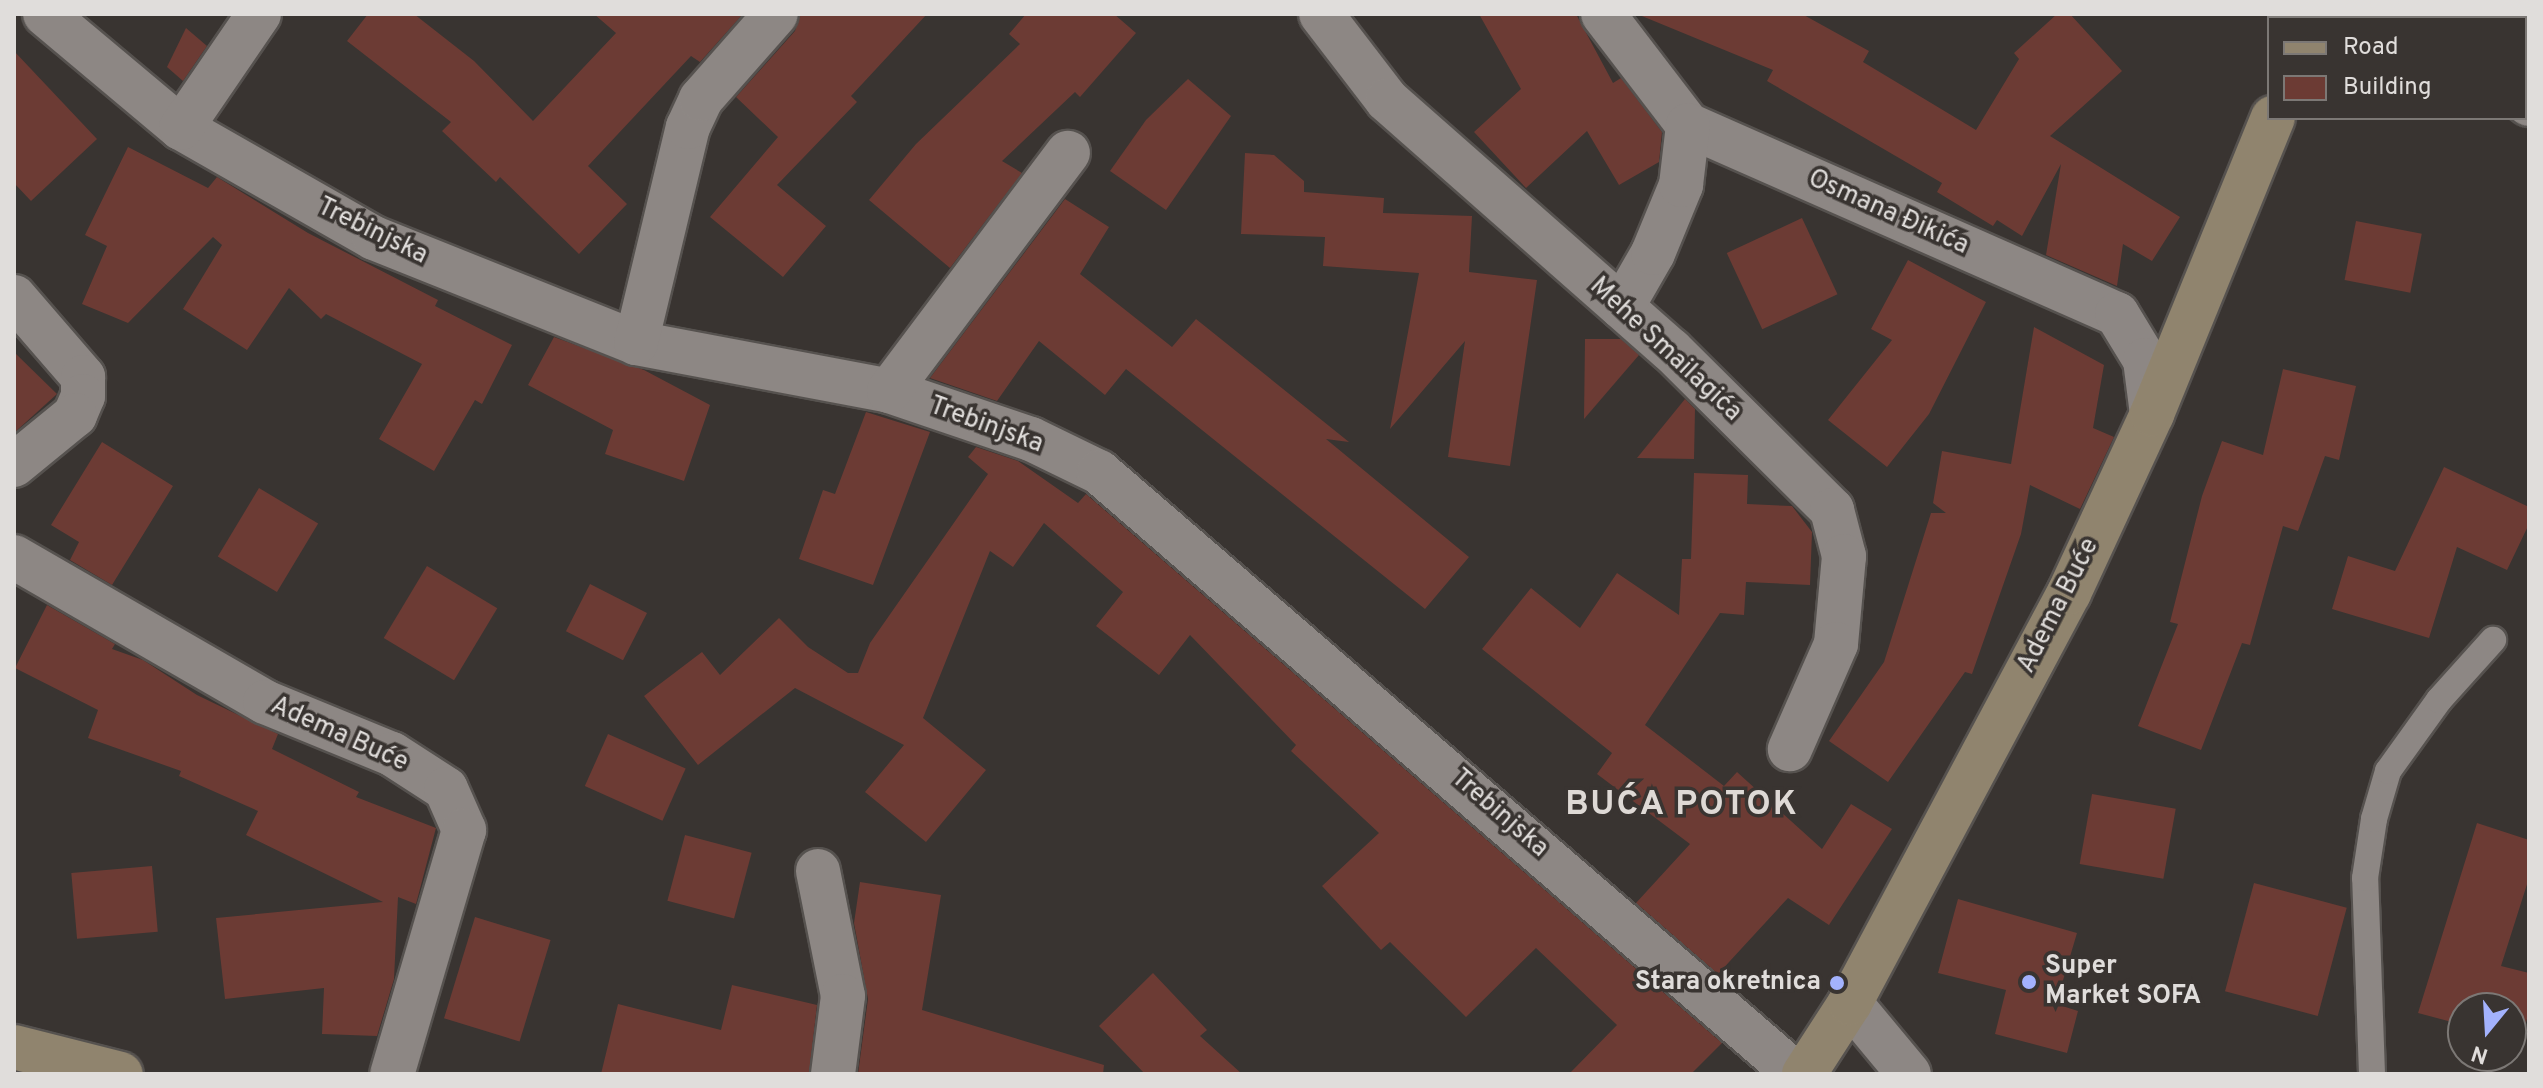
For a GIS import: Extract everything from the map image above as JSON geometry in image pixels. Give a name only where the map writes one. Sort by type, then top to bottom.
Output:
[{"type":"street","name":"Trebinjska","points":[[45,14],[181,128],[374,238],[636,343],[889,391],[1031,439],[1099,472],[1323,660],[1796,1074]]},
{"type":"street","points":[[181,128],[259,14]]},
{"type":"street","points":[[636,343],[688,127],[701,99],[776,14]]},
{"type":"street","name":"Mehe Smailagića","points":[[1321,14],[1387,100],[1622,307],[1832,510],[1844,556],[1836,644],[1790,749]]},
{"type":"street","name":"Osmana Đikića","points":[[1603,14],[1688,125],[2117,314],[2145,360],[2152,414]]},
{"type":"street","name":"Adema Buće","points":[[1804,1074],[1850,1003],[2069,593],[2152,414],[2272,120]]},
{"type":"street","points":[[1622,307],[1653,253],[1681,185],[1688,125]]},
{"type":"street","points":[[889,391],[1068,153]]},
{"type":"street","points":[[14,297],[83,377],[83,396],[75,415],[14,465]]},
{"type":"street","name":"Adema Buće","points":[[14,557],[265,702],[392,754],[446,789],[464,830],[392,1074]]},
{"type":"street","points":[[818,871],[843,996],[833,1074]]},
{"type":"street","points":[[1850,1003],[1909,1074]]},
{"type":"street","points":[[14,1047],[121,1074]]},
{"type":"lane","points":[[2372,1074],[2365,878],[2374,819],[2388,771],[2439,700],[2493,640]]},
{"type":"building","points":[[368,14],[414,14],[474,61],[533,121],[616,33],[594,14],[743,14],[700,62],[691,56],[588,166],[627,204],[579,254],[500,177],[496,182],[442,131],[451,122],[347,41]]},
{"type":"building","points":[[800,14],[927,14],[851,96],[857,102],[777,185],[826,226],[783,277],[710,217],[778,137],[736,97],[795,31]]},
{"type":"building","points":[[1026,14],[1114,14],[1136,33],[1080,97],[1075,92],[1002,161],[1022,173],[950,268],[869,200],[916,144],[1020,44],[1009,34]]},
{"type":"building","points":[[1479,14],[1576,14],[1613,83],[1621,78],[1662,132],[1659,162],[1619,185],[1587,131],[1526,188],[1474,132],[1521,89]]},
{"type":"building","points":[[1637,14],[1802,14],[1869,51],[1863,62],[1976,130],[2019,59],[2014,53],[2057,14],[2070,14],[2122,71],[2050,136],[2180,217],[2152,261],[2123,244],[2117,286],[2046,255],[2061,164],[2022,236],[1997,220],[1993,226],[1937,192],[1942,183],[1767,81],[1773,70]]},
{"type":"building","points":[[186,28],[207,46],[183,81],[167,67]]},
{"type":"building","points":[[14,51],[97,139],[31,201],[14,183]]},
{"type":"building","points":[[1188,79],[1231,116],[1166,210],[1110,171],[1146,120]]},
{"type":"building","points":[[128,147],[208,188],[217,177],[308,233],[438,300],[435,306],[512,345],[482,404],[475,400],[434,471],[379,439],[422,364],[326,314],[321,319],[289,288],[247,350],[183,309],[222,245],[213,237],[128,323],[82,304],[107,246],[85,235]]},
{"type":"building","points":[[1245,153],[1274,155],[1304,181],[1304,192],[1384,198],[1383,213],[1472,216],[1469,272],[1537,280],[1510,466],[1448,457],[1465,341],[1390,429],[1419,273],[1323,266],[1325,237],[1241,234]]},
{"type":"building","points":[[1065,199],[1109,227],[1080,274],[1172,347],[1196,319],[1349,442],[1326,439],[1469,557],[1425,609],[1126,369],[1105,395],[1039,341],[997,401],[930,378]]},
{"type":"building","points":[[1802,218],[1837,294],[1762,329],[1727,253]]},
{"type":"building","points":[[2356,221],[2422,234],[2410,293],[2345,280]]},
{"type":"building","points":[[1908,260],[1986,302],[1929,414],[1887,467],[1828,420],[1892,340],[1871,329]]},
{"type":"building","points":[[2034,327],[2104,365],[2093,428],[2114,437],[2080,509],[2030,485],[2021,534],[1972,674],[1965,672],[1888,782],[1829,741],[1884,662],[1931,513],[1946,513],[1933,503],[1942,451],[2011,464]]},
{"type":"building","points":[[554,337],[644,370],[710,405],[684,481],[605,454],[613,430],[528,385]]},
{"type":"building","points":[[1585,339],[1621,339],[1639,355],[1584,419]]},
{"type":"building","points":[[14,352],[57,394],[14,433]]},
{"type":"building","points":[[2283,369],[2356,386],[2339,460],[2325,456],[2298,531],[2283,526],[2250,645],[2242,643],[2201,750],[2138,726],[2178,624],[2170,622],[2202,496],[2222,441],[2263,455]]},
{"type":"building","points":[[1685,399],[1695,409],[1694,459],[1637,458]]},
{"type":"building","points":[[866,412],[930,432],[873,585],[799,559],[823,490],[835,494]]},
{"type":"building","points":[[102,442],[173,486],[112,585],[70,560],[79,542],[51,525]]},
{"type":"building","points":[[976,447],[1018,461],[1078,503],[1086,494],[1722,1043],[1691,1074],[1569,1074],[1617,1025],[1536,948],[1466,1017],[1390,942],[1381,950],[1322,886],[1379,833],[1291,751],[1296,745],[1190,635],[1159,675],[1096,626],[1123,592],[1044,523],[1013,567],[990,551],[923,718],[986,770],[926,842],[865,792],[904,745],[795,688],[698,765],[644,696],[702,652],[720,675],[779,618],[808,647],[848,673],[858,673],[870,643],[988,474],[968,457]]},
{"type":"building","points":[[2444,467],[2529,507],[2529,524],[2507,570],[2457,547],[2429,638],[2332,609],[2348,556],[2395,571]]},
{"type":"building","points":[[1694,473],[1748,475],[1747,504],[1792,506],[1812,532],[1810,585],[1746,582],[1744,615],[1720,613],[1645,725],[1724,786],[1737,772],[1822,849],[1851,804],[1892,829],[1829,925],[1788,898],[1718,974],[1636,903],[1690,844],[1597,774],[1612,753],[1482,649],[1531,588],[1580,628],[1617,573],[1679,615],[1682,559],[1691,559]]},
{"type":"building","points":[[259,488],[318,524],[277,592],[218,557]]},
{"type":"building","points":[[427,566],[497,608],[454,680],[384,638]]},
{"type":"building","points":[[590,584],[647,613],[623,660],[566,631]]},
{"type":"building","points":[[47,605],[115,644],[112,649],[143,660],[197,695],[278,734],[272,749],[359,792],[356,797],[436,828],[416,904],[398,897],[394,979],[377,1036],[322,1034],[324,988],[225,999],[216,918],[383,902],[246,835],[258,811],[179,776],[181,771],[88,738],[98,710],[15,668]]},
{"type":"building","points":[[608,734],[686,769],[662,821],[585,786]]},
{"type":"building","points":[[2092,794],[2176,809],[2163,879],[2080,864]]},
{"type":"building","points":[[2477,823],[2529,840],[2529,878],[2501,966],[2529,973],[2527,1018],[2527,992],[2447,992],[2447,1021],[2418,1013]]},
{"type":"building","points":[[685,835],[752,853],[734,919],[667,901]]},
{"type":"building","points":[[152,866],[158,932],[77,939],[71,873]]},
{"type":"building","points":[[860,882],[941,895],[922,1010],[1104,1065],[1103,1074],[858,1074],[868,999],[854,923]]},
{"type":"building","points":[[2254,883],[2347,908],[2318,1016],[2225,991]]},
{"type":"building","name":"Super Market SOFA","points":[[1958,899],[2077,933],[2056,1004],[2078,1011],[2067,1053],[1995,1034],[2006,990],[1938,973]]},
{"type":"building","points":[[475,917],[551,940],[520,1041],[444,1018]]},
{"type":"building","points":[[1153,973],[1207,1030],[1200,1036],[1242,1074],[1145,1074],[1099,1026]]},
{"type":"building","points":[[732,985],[817,1005],[809,1074],[601,1074],[618,1004],[721,1030]]},
{"type":"place","name":"Super Market SOFA","points":[[2029,982]]},
{"type":"place","name":"Stara okretnica","points":[[1837,983]]},
{"type":"district","name":"BUĆA POTOK","points":[[1682,806]]}]
